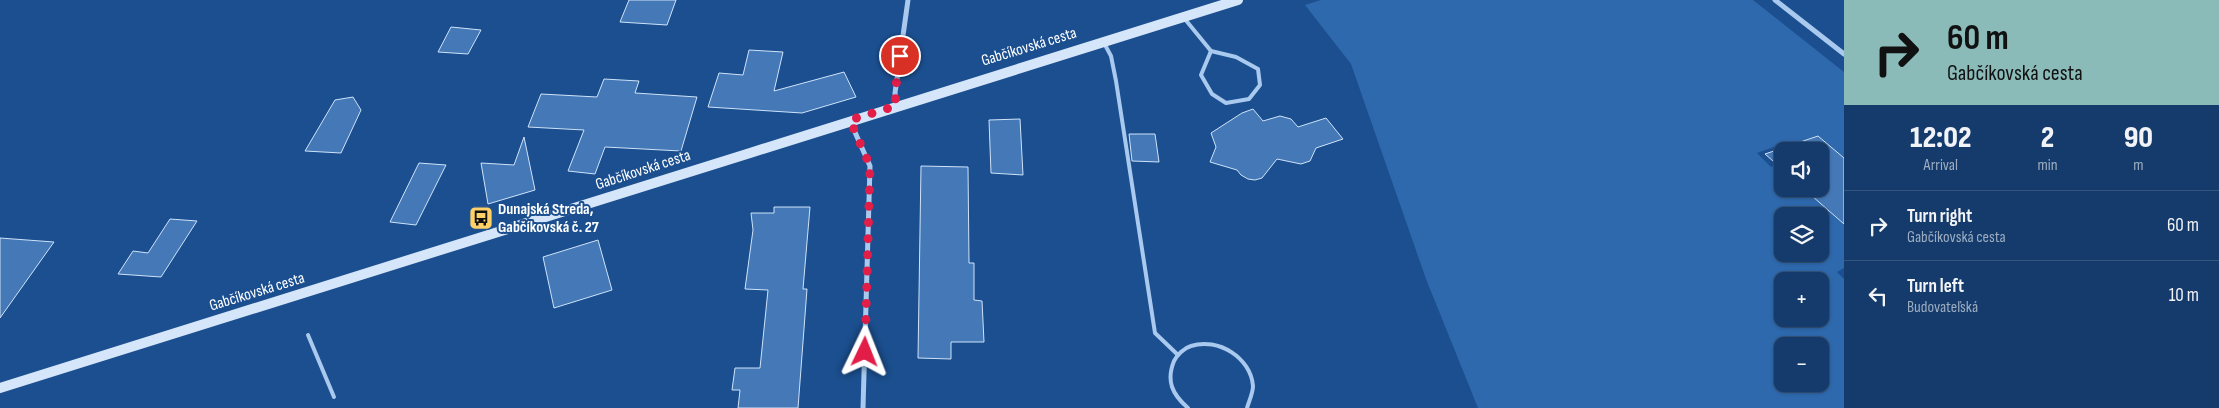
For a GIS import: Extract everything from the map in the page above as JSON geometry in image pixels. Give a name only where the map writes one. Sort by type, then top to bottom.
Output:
[{"type":"main road","name":"Gabčíkovská cesta","points":[[0,388],[296,297],[850,120],[1238,0]]},
{"type":"street","points":[[896,106],[895,93],[908,0]]},
{"type":"street","points":[[1775,0],[1844,54]]},
{"type":"street","points":[[850,120],[870,166],[863,408]]},
{"type":"lane","points":[[1183,16],[1211,51],[1226,52],[1241,57],[1258,69],[1260,85],[1249,99],[1226,103],[1212,94],[1201,75],[1211,51]]},
{"type":"lane","points":[[1102,41],[1111,56],[1116,81],[1155,333],[1177,354]]},
{"type":"lane","points":[[308,335],[334,397]]},
{"type":"lane","points":[[1188,408],[1180,402],[1172,389],[1169,376],[1171,364],[1177,354],[1188,346],[1202,343],[1230,350],[1242,359],[1250,371],[1254,384],[1253,397],[1247,408]]},
{"type":"shaded area","points":[[1321,0],[1753,0],[1844,72],[1844,158],[1829,145],[1829,142],[1825,142],[1818,136],[1801,142],[1774,142],[1774,147],[1757,153],[1771,167],[1774,166],[1774,197],[1813,197],[1825,207],[1774,207],[1774,262],[1829,262],[1829,211],[1844,224],[1844,268],[1837,272],[1844,279],[1844,408],[1478,408],[1426,279],[1351,64],[1305,5]]},
{"type":"building","points":[[629,0],[676,0],[667,25],[620,22]]},
{"type":"building","points":[[451,27],[481,30],[468,54],[438,52]]},
{"type":"building","points":[[749,50],[783,52],[774,91],[844,72],[856,97],[802,113],[708,107],[719,73],[743,75]]},
{"type":"building","points":[[604,79],[639,81],[635,93],[697,97],[681,151],[605,147],[595,174],[568,171],[584,130],[528,127],[541,94],[597,97]]},
{"type":"building","points":[[353,97],[361,110],[341,153],[305,151],[335,100]]},
{"type":"building","points":[[1253,109],[1263,121],[1280,116],[1291,119],[1298,127],[1326,118],[1343,139],[1316,148],[1310,161],[1301,164],[1277,159],[1262,178],[1255,180],[1248,179],[1237,170],[1210,162],[1216,147],[1211,133],[1242,113]]},
{"type":"building","points":[[1020,119],[1023,175],[991,173],[989,120]]},
{"type":"building","points":[[1129,134],[1155,134],[1159,162],[1132,161]]},
{"type":"building","points":[[1818,136],[1825,142],[1800,142]]},
{"type":"building","points":[[524,137],[535,190],[488,204],[481,163],[514,165]]},
{"type":"building","points":[[1829,145],[1844,158],[1844,224],[1829,211],[1829,207],[1825,207],[1813,197],[1829,197]]},
{"type":"building","points":[[1774,151],[1774,162],[1765,154]]},
{"type":"building","points":[[419,163],[446,165],[416,225],[390,222]]},
{"type":"building","points":[[921,166],[968,167],[969,263],[974,263],[974,300],[982,301],[984,342],[951,342],[951,359],[918,358]]},
{"type":"building","points":[[774,207],[810,207],[803,289],[807,289],[798,408],[738,408],[740,390],[732,390],[735,368],[760,368],[768,290],[745,289],[753,230],[751,213],[774,213]]},
{"type":"building","points":[[170,219],[197,221],[161,277],[118,274],[133,251],[148,253]]},
{"type":"building","points":[[0,238],[54,242],[0,318]]},
{"type":"building","points":[[598,240],[612,290],[554,308],[543,257]]},
{"type":"place","name":"Dunajská Streda, Gabčíkovská č. 27","points":[[481,218]]},
{"type":"route","points":[[865,352],[870,166],[850,120],[896,106],[895,93],[900,56]]}]
